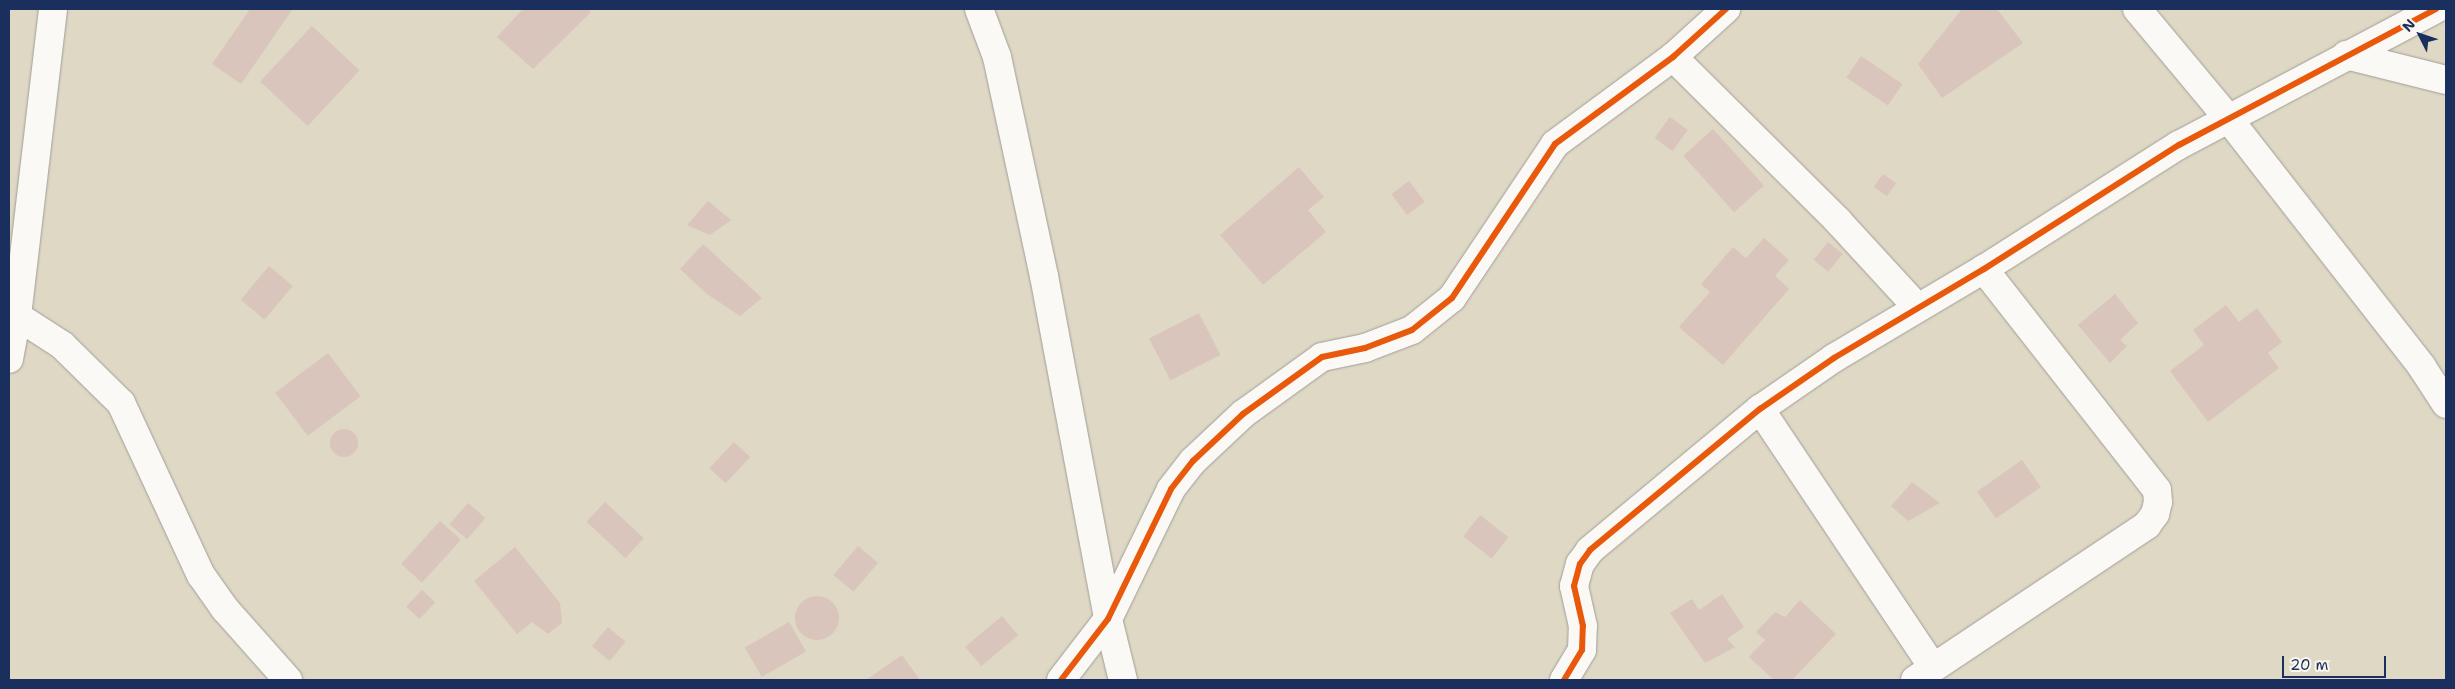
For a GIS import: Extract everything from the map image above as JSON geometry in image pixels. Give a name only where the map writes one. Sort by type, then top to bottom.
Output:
[{"type":"street","points":[[9,359],[17,316],[53,9]]},
{"type":"street","points":[[979,9],[997,57],[1044,276],[1108,619],[1123,680]]},
{"type":"street","points":[[1061,680],[1108,619],[1171,489],[1193,460],[1243,414],[1322,357],[1365,348],[1412,330],[1452,298],[1555,144],[1673,57],[1726,9]]},
{"type":"street","points":[[2137,9],[2226,117],[2422,367],[2446,404]]},
{"type":"street","points":[[1564,680],[1582,650],[1583,626],[1574,586],[1580,564],[1598,544],[1760,409],[1917,307],[1984,269],[2226,117],[2436,9]]},
{"type":"street","points":[[2346,55],[2446,80]]},
{"type":"street","points":[[1673,57],[1838,221],[1917,307]]},
{"type":"street","points":[[1760,409],[1924,673],[2147,525],[2158,502],[2157,490],[1984,269]]},
{"type":"street","points":[[17,316],[62,345],[121,403],[201,575],[225,609],[288,680]]},
{"type":"building","points":[[250,9],[292,10],[241,84],[212,64]]},
{"type":"building","points":[[523,9],[587,9],[591,12],[533,69],[497,37]]},
{"type":"building","points":[[1962,9],[1997,9],[2023,43],[1942,98],[1918,64]]},
{"type":"building","points":[[312,26],[360,70],[308,126],[260,82]]},
{"type":"building","points":[[1861,56],[1902,84],[1888,106],[1846,78]]},
{"type":"building","points":[[1670,117],[1688,130],[1673,151],[1655,138]]},
{"type":"building","points":[[1713,129],[1764,185],[1734,212],[1683,156]]},
{"type":"building","points":[[1299,167],[1324,197],[1308,210],[1326,232],[1263,285],[1220,235]]},
{"type":"building","points":[[1883,174],[1896,183],[1887,196],[1874,187]]},
{"type":"building","points":[[1409,181],[1425,202],[1407,215],[1391,194]]},
{"type":"building","points":[[708,201],[731,220],[710,235],[687,225]]},
{"type":"building","points":[[1764,238],[1789,260],[1775,276],[1789,289],[1723,365],[1679,327],[1710,292],[1701,284],[1733,247],[1746,258]]},
{"type":"building","points":[[1828,242],[1843,254],[1828,272],[1814,260]]},
{"type":"building","points":[[703,244],[762,298],[740,316],[707,294],[680,269]]},
{"type":"building","points":[[269,266],[293,286],[264,320],[241,300]]},
{"type":"building","points":[[2115,294],[2138,323],[2120,340],[2127,346],[2110,363],[2078,325]]},
{"type":"building","points":[[2226,305],[2239,322],[2257,308],[2282,342],[2268,353],[2279,368],[2208,422],[2170,371],[2204,345],[2193,330]]},
{"type":"building","points":[[1199,313],[1220,355],[1170,380],[1149,338]]},
{"type":"building","points":[[328,353],[360,396],[308,436],[275,393]]},
{"type":"building","points":[[344,429],[354,433],[358,443],[354,453],[344,457],[334,453],[330,443],[334,433]]},
{"type":"building","points":[[734,442],[750,457],[726,483],[709,468]]},
{"type":"building","points":[[2022,460],[2041,487],[1996,519],[1977,492]]},
{"type":"building","points":[[1912,482],[1940,503],[1908,521],[1891,506]]},
{"type":"building","points":[[605,502],[644,538],[625,558],[587,522]]},
{"type":"building","points":[[468,503],[485,518],[467,539],[450,524]]},
{"type":"building","points":[[1480,515],[1508,537],[1492,558],[1463,536]]},
{"type":"building","points":[[440,521],[461,540],[422,583],[401,564]]},
{"type":"building","points":[[858,546],[878,563],[853,592],[834,575]]},
{"type":"building","points":[[515,547],[560,603],[562,623],[548,634],[532,622],[517,634],[474,581]]},
{"type":"building","points":[[422,590],[435,602],[419,619],[406,607]]},
{"type":"building","points":[[1722,594],[1744,627],[1727,639],[1735,647],[1705,663],[1670,613],[1692,599],[1699,610]]},
{"type":"building","points":[[813,596],[821,596],[833,602],[839,618],[833,634],[821,640],[813,640],[801,634],[795,622],[795,614],[801,602]]},
{"type":"building","points":[[1800,600],[1836,634],[1792,680],[1774,680],[1749,657],[1765,640],[1756,632],[1775,612],[1785,617]]},
{"type":"building","points":[[1002,616],[1018,635],[981,666],[965,647]]},
{"type":"building","points":[[789,622],[806,651],[762,677],[745,648]]},
{"type":"building","points":[[608,627],[626,642],[610,661],[592,646]]},
{"type":"building","points":[[902,655],[920,680],[866,680]]},
{"type":"cycle path","points":[[1061,680],[1108,619],[1171,489],[1193,461],[1243,414],[1322,357],[1365,348],[1412,330],[1452,298],[1555,144],[1673,57],[1726,9]]},
{"type":"cycle path","points":[[1564,680],[1582,650],[1583,626],[1574,586],[1580,564],[1590,550],[1760,409],[1834,358],[1984,269],[2179,145],[2436,9]]}]
